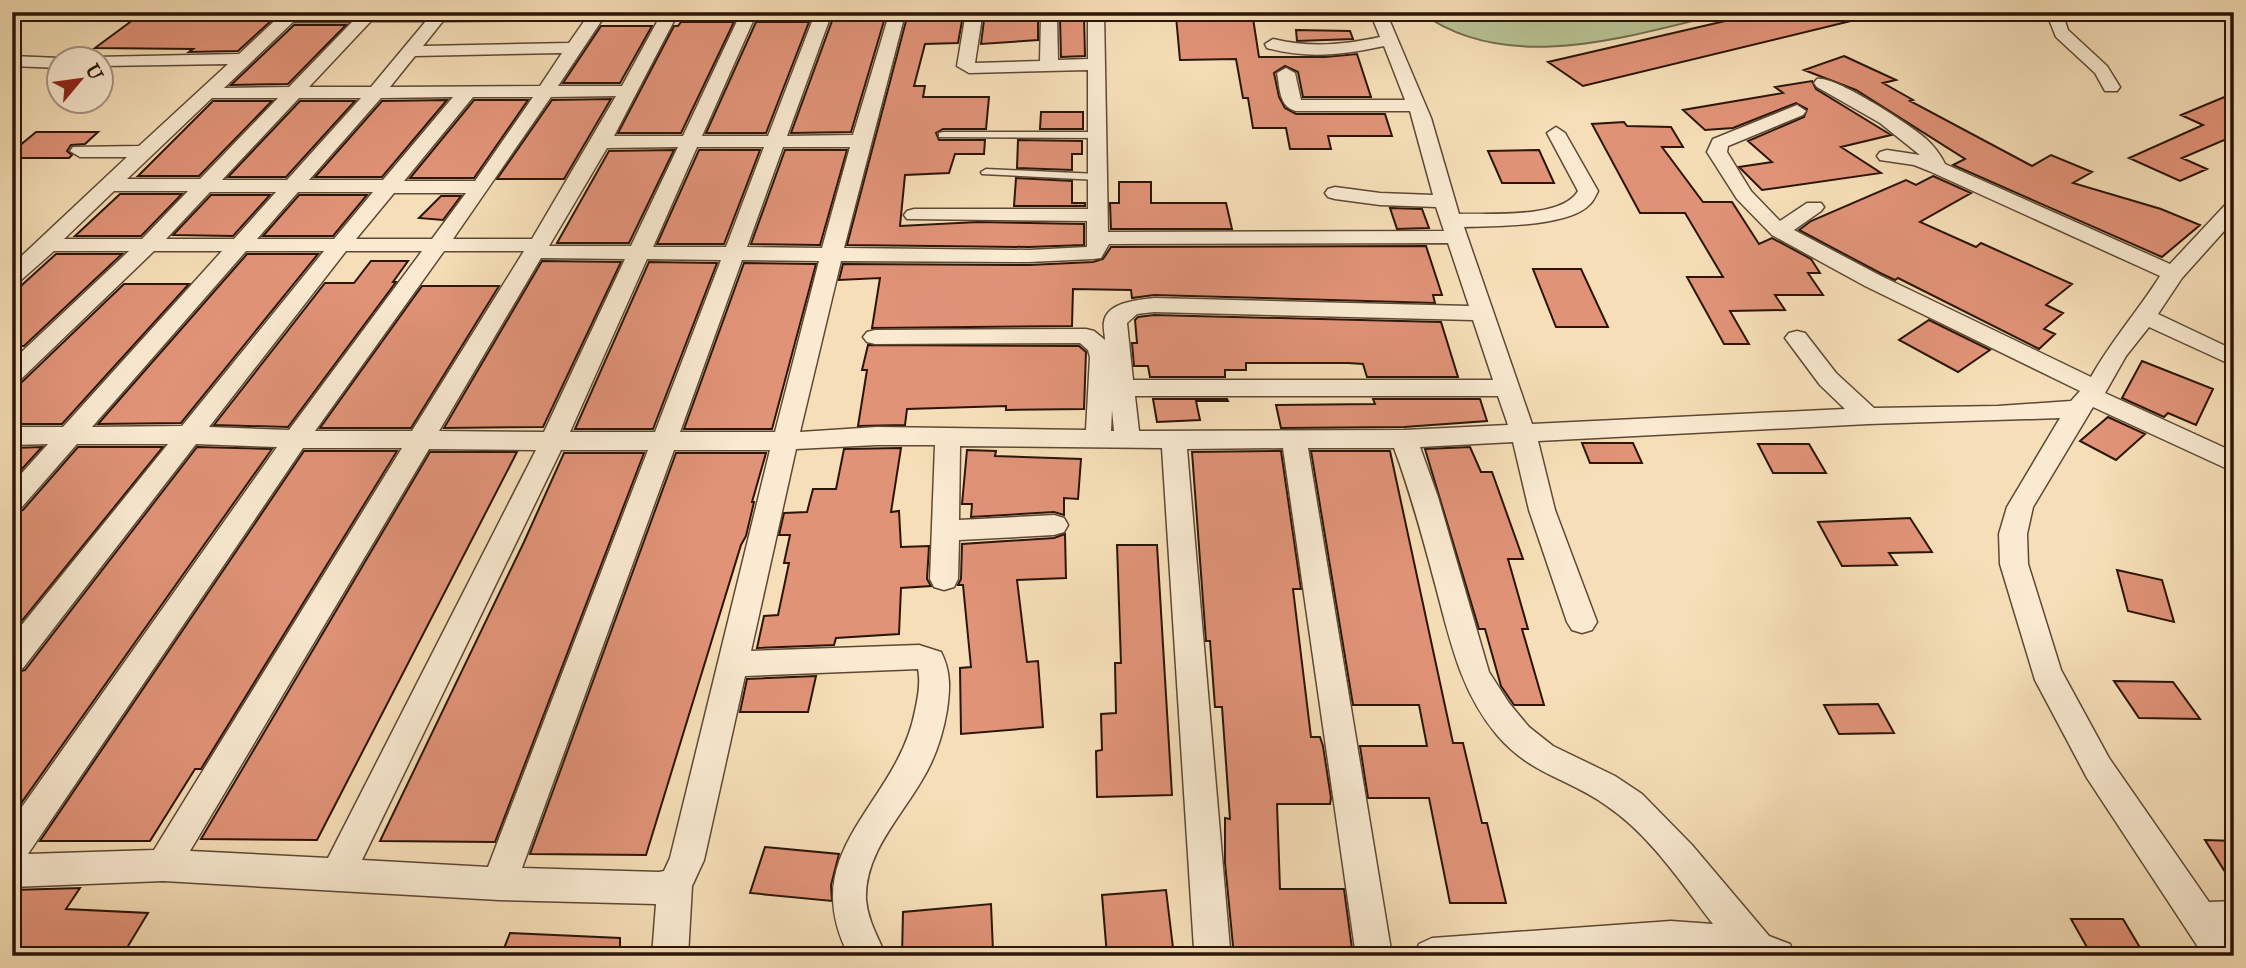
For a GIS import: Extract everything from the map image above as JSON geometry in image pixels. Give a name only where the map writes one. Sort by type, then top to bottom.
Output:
[{"type":"street","points":[[12,276],[49,245],[49,241],[293,15],[897,15],[1062,12]]},
{"type":"street","points":[[49,245],[439,246],[830,255],[1088,255],[1096,252],[1098,238],[1096,12]]},
{"type":"street","points":[[1378,12],[1416,105],[1522,433],[1542,510],[1581,622]]},
{"type":"street","points":[[2054,12],[2063,36],[2101,67],[2111,87]]},
{"type":"street","points":[[1049,13],[1049,66]]},
{"type":"street","points":[[163,865],[676,14]]},
{"type":"street","points":[[337,875],[553,441],[689,141],[765,14]]},
{"type":"street","points":[[499,884],[823,14]]},
{"type":"street","points":[[974,14],[966,66],[975,69],[1097,64]]},
{"type":"street","points":[[12,501],[376,92],[409,51],[449,15]]},
{"type":"street","points":[[670,956],[675,885],[687,860],[830,255],[897,15]]},
{"type":"street","points":[[12,849],[296,439],[481,187],[596,16]]},
{"type":"street","points":[[12,375],[148,245],[366,17]]},
{"type":"street","points":[[1273,44],[1289,49],[1313,51],[1355,48],[1390,40]]},
{"type":"street","points":[[409,51],[575,48]]},
{"type":"street","points":[[116,61],[246,60]]},
{"type":"street","points":[[12,61],[46,62]]},
{"type":"street","points":[[1286,72],[1292,103],[1296,106],[1416,105]]},
{"type":"street","points":[[1823,83],[1906,134],[1934,157],[1936,167]]},
{"type":"street","points":[[12,660],[339,246],[469,90]]},
{"type":"street","points":[[209,93],[630,91]]},
{"type":"street","points":[[1797,111],[1724,139],[1717,152],[1756,210],[1779,231],[2088,398],[2234,463]]},
{"type":"street","points":[[1098,238],[1454,229],[1544,216],[1578,206],[1587,199],[1588,191],[1556,133]]},
{"type":"street","points":[[601,142],[860,141]]},
{"type":"street","points":[[80,151],[146,152]]},
{"type":"street","points":[[1887,156],[1918,160],[1936,167],[2173,274]]},
{"type":"street","points":[[111,185],[481,187]]},
{"type":"street","points":[[1335,193],[1380,200],[1445,201]]},
{"type":"street","points":[[1779,231],[1814,207]]},
{"type":"street","points":[[2225,956],[2217,918],[2098,768],[2046,671],[2014,564],[2013,534],[2020,507],[2116,353],[2145,317],[2173,274],[2234,207]]},
{"type":"street","points":[[914,215],[1098,215]]},
{"type":"street","points":[[1127,438],[1115,321],[1135,306],[1482,313]]},
{"type":"street","points":[[2145,317],[2234,359]]},
{"type":"street","points":[[875,337],[1086,336],[1099,346],[1102,356],[1098,438]]},
{"type":"street","points":[[1797,338],[1828,379],[1868,416]]},
{"type":"street","points":[[1123,388],[1507,388]]},
{"type":"street","points":[[12,436],[68,438],[191,435],[296,439],[553,441],[784,441],[877,436],[1174,440],[1404,439],[1868,416],[1998,414],[2088,398]]},
{"type":"street","points":[[944,579],[948,437]]},
{"type":"street","points":[[1294,438],[1374,956]]},
{"type":"street","points":[[1404,439],[1425,497],[1474,673],[1485,696],[1526,745],[1553,763],[1628,802],[1659,832],[1767,953]]},
{"type":"street","points":[[1174,440],[1212,949]]},
{"type":"street","points":[[946,531],[1055,525]]},
{"type":"street","points":[[733,664],[919,657],[930,661],[935,669],[930,722],[913,766],[871,829],[858,854],[849,883],[852,922],[868,956]]},
{"type":"street","points":[[12,871],[163,865],[499,884],[659,888],[675,885]]},
{"type":"street","points":[[1432,956],[1671,938],[1708,940],[1767,953]]},
{"type":"lane","points":[[943,135],[1098,135]]},
{"type":"lane","points":[[986,172],[1098,177]]},
{"type":"green space","points":[[1420,12],[1730,12],[1613,39],[1532,47],[1493,43],[1455,32]]},
{"type":"building","points":[[1252,12],[1259,57],[1357,54],[1371,97],[1303,97],[1298,72],[1285,66],[1274,73],[1279,97],[1285,108],[1296,114],[1385,114],[1392,136],[1328,136],[1331,149],[1290,149],[1286,128],[1253,128],[1248,98],[1243,98],[1236,59],[1180,60],[1176,16]]},
{"type":"building","points":[[1764,12],[1854,12],[1855,20],[1583,86],[1548,62]]},
{"type":"building","points":[[141,14],[249,15],[244,20],[272,20],[238,51],[189,52],[193,49],[98,46]]},
{"type":"building","points":[[1084,16],[1085,56],[1061,57],[1060,19]]},
{"type":"building","points":[[984,20],[1038,20],[1038,40],[981,44]]},
{"type":"building","points":[[832,21],[884,21],[851,132],[791,133]]},
{"type":"building","points":[[906,21],[962,21],[958,43],[925,44],[914,86],[925,86],[923,97],[989,97],[986,129],[943,129],[936,133],[939,140],[985,140],[984,154],[955,154],[949,173],[905,175],[900,226],[978,222],[1084,224],[1084,245],[847,245]]},
{"type":"building","points":[[681,22],[734,22],[681,133],[618,133],[674,26]]},
{"type":"building","points":[[756,22],[809,22],[766,133],[706,133]]},
{"type":"building","points":[[294,25],[346,25],[288,84],[231,85]]},
{"type":"building","points":[[601,26],[652,26],[620,83],[563,83]]},
{"type":"building","points":[[1296,30],[1350,31],[1353,39],[1297,41]]},
{"type":"building","points":[[1844,56],[1896,80],[1883,83],[1913,100],[1910,101],[2032,166],[2051,155],[2092,172],[2073,183],[2161,209],[2200,225],[2162,257],[1953,165],[1965,159],[1856,90],[1804,70]]},
{"type":"building","points":[[1812,81],[1816,89],[1891,135],[1841,147],[1881,173],[1762,190],[1739,167],[1772,162],[1748,141],[1804,117],[1807,109],[1796,103],[1733,128],[1705,130],[1683,110],[1783,93],[1775,87]]},
{"type":"building","points":[[2234,93],[2234,138],[2182,158],[2207,169],[2180,181],[2129,158],[2203,125],[2181,115]]},
{"type":"building","points":[[611,99],[564,179],[497,179],[552,100]]},
{"type":"building","points":[[447,100],[382,177],[315,177],[382,101]]},
{"type":"building","points":[[474,100],[528,100],[474,178],[410,178]]},
{"type":"building","points":[[213,101],[272,101],[199,176],[138,176]]},
{"type":"building","points":[[300,101],[355,101],[286,177],[228,177]]},
{"type":"building","points":[[1041,112],[1083,112],[1083,129],[1040,129]]},
{"type":"building","points":[[1624,122],[1627,126],[1671,127],[1683,147],[1662,147],[1703,202],[1732,202],[1759,244],[1772,238],[1811,259],[1820,273],[1808,273],[1823,295],[1775,295],[1785,310],[1730,311],[1749,344],[1724,344],[1687,277],[1723,277],[1685,213],[1640,213],[1592,124]]},
{"type":"building","points":[[36,132],[98,132],[85,144],[71,145],[67,151],[72,155],[69,158],[12,158],[12,152]]},
{"type":"building","points":[[1018,140],[1082,141],[1082,154],[1072,154],[1072,170],[1017,168]]},
{"type":"building","points":[[674,150],[629,243],[557,243],[609,151]]},
{"type":"building","points":[[699,150],[760,150],[724,244],[657,244]]},
{"type":"building","points":[[785,150],[847,150],[820,245],[751,244]]},
{"type":"building","points":[[1539,150],[1554,183],[1502,183],[1488,151]]},
{"type":"building","points":[[1933,176],[1971,193],[1920,222],[1976,247],[1981,243],[2072,284],[2046,305],[2063,313],[2044,329],[2055,334],[2039,349],[1898,278],[1895,280],[1882,274],[1799,230],[1811,221],[1906,180],[1916,185]]},
{"type":"building","points":[[1016,178],[1072,181],[1072,203],[1085,203],[1085,206],[1014,206]]},
{"type":"building","points":[[1119,182],[1151,182],[1151,203],[1226,203],[1232,229],[1111,229],[1110,203],[1119,203]]},
{"type":"building","points":[[120,194],[182,194],[141,236],[75,236]]},
{"type":"building","points":[[211,195],[270,195],[233,236],[173,235]]},
{"type":"building","points":[[299,195],[367,195],[333,236],[263,236]]},
{"type":"building","points":[[441,196],[461,196],[443,220],[419,218]]},
{"type":"building","points":[[1390,208],[1422,209],[1429,228],[1397,229]]},
{"type":"building","points":[[1426,246],[1442,295],[1433,295],[1435,303],[1154,295],[1132,298],[1131,290],[1073,289],[1072,326],[872,328],[880,278],[839,280],[843,264],[1029,265],[1093,262],[1103,259],[1111,247]]},
{"type":"building","points":[[56,254],[122,254],[24,346],[12,346],[12,294]]},
{"type":"building","points":[[247,254],[318,254],[181,423],[98,424]]},
{"type":"building","points":[[371,261],[408,261],[393,282],[396,282],[288,427],[214,425],[325,283],[354,283]]},
{"type":"building","points":[[542,261],[621,262],[543,427],[444,428]]},
{"type":"building","points":[[649,262],[717,263],[653,429],[575,429]]},
{"type":"building","points":[[744,263],[816,264],[772,429],[684,429]]},
{"type":"building","points":[[1533,269],[1581,269],[1608,327],[1556,327]]},
{"type":"building","points":[[124,284],[189,284],[62,424],[12,424],[12,388],[22,382]]},
{"type":"building","points":[[422,286],[499,286],[411,428],[320,428]]},
{"type":"building","points":[[1154,315],[1441,322],[1458,377],[1367,377],[1363,364],[1348,363],[1246,363],[1246,370],[1225,370],[1225,377],[1150,377],[1148,366],[1134,366],[1132,343],[1137,343],[1135,320],[1138,317]]},
{"type":"building","points":[[1929,320],[1990,350],[1958,372],[1899,340]]},
{"type":"building","points":[[868,345],[1079,346],[1086,352],[1084,409],[1006,410],[1006,406],[907,409],[905,425],[858,426],[867,370],[862,370]]},
{"type":"building","points":[[2142,361],[2213,389],[2196,425],[2168,413],[2164,417],[2122,398]]},
{"type":"building","points":[[1153,399],[1228,401],[1196,401],[1200,420],[1157,422]]},
{"type":"building","points":[[1373,399],[1480,399],[1487,421],[1404,427],[1281,428],[1276,405],[1375,404]]},
{"type":"building","points":[[2108,417],[2145,434],[2116,460],[2080,441]]},
{"type":"building","points":[[1582,443],[1633,443],[1642,463],[1590,463]]},
{"type":"building","points":[[1758,444],[1809,444],[1826,473],[1773,473]]},
{"type":"building","points":[[42,447],[12,480],[12,448]]},
{"type":"building","points":[[78,447],[163,447],[12,633],[12,512],[23,510]]},
{"type":"building","points":[[197,447],[272,449],[12,816],[12,673],[25,670]]},
{"type":"building","points":[[1470,447],[1481,472],[1492,472],[1523,559],[1508,559],[1528,629],[1522,629],[1544,705],[1514,705],[1501,686],[1485,629],[1479,629],[1425,449]]},
{"type":"building","points":[[901,448],[891,512],[899,511],[901,547],[929,546],[927,579],[931,586],[901,588],[899,634],[836,638],[834,645],[757,648],[764,616],[778,615],[789,563],[784,563],[790,535],[779,535],[784,513],[807,512],[813,489],[836,489],[844,449]]},
{"type":"building","points":[[967,450],[996,451],[995,456],[1081,459],[1078,499],[1064,498],[1064,515],[1054,512],[971,517],[972,504],[962,504]]},
{"type":"building","points":[[304,451],[397,451],[201,769],[195,769],[150,841],[40,841]]},
{"type":"building","points":[[1281,451],[1301,589],[1293,589],[1311,737],[1320,737],[1323,746],[1331,798],[1330,804],[1277,804],[1280,889],[1344,889],[1353,956],[1234,956],[1225,863],[1225,818],[1230,819],[1222,707],[1215,707],[1210,641],[1206,641],[1192,452]]},
{"type":"building","points":[[1311,451],[1390,451],[1453,743],[1463,743],[1482,823],[1487,823],[1506,903],[1450,903],[1429,798],[1368,798],[1360,746],[1427,746],[1419,705],[1353,705]]},
{"type":"building","points":[[430,452],[517,452],[317,840],[201,839]]},
{"type":"building","points":[[564,453],[644,453],[495,842],[380,841],[524,542]]},
{"type":"building","points":[[676,453],[766,453],[752,502],[746,536],[646,855],[530,854]]},
{"type":"building","points":[[1910,518],[1932,552],[1889,553],[1897,565],[1842,566],[1818,522]]},
{"type":"building","points":[[1065,534],[1066,578],[1017,580],[1027,662],[1038,661],[1043,727],[961,734],[960,668],[971,667],[963,585],[958,585],[961,579],[962,544],[1054,538]]},
{"type":"building","points":[[1117,545],[1157,545],[1172,795],[1097,797],[1096,751],[1102,750],[1101,714],[1116,713],[1115,663],[1121,663]]},
{"type":"building","points":[[2117,570],[2162,580],[2174,622],[2128,611]]},
{"type":"building","points":[[816,676],[808,712],[740,712],[747,679]]},
{"type":"building","points":[[2114,681],[2173,682],[2200,719],[2139,718]]},
{"type":"building","points":[[1878,704],[1894,733],[1839,734],[1824,705]]},
{"type":"building","points":[[2205,840],[2234,841],[2234,886]]},
{"type":"building","points":[[765,847],[839,854],[831,885],[832,901],[750,893]]},
{"type":"building","points":[[80,888],[66,909],[148,913],[122,956],[12,956],[12,890]]},
{"type":"building","points":[[1166,890],[1174,956],[1107,956],[1102,895]]},
{"type":"building","points":[[991,904],[993,951],[902,956],[903,912]]},
{"type":"building","points":[[2071,919],[2123,919],[2145,956],[2092,956]]},
{"type":"building","points":[[510,933],[620,938],[620,956],[501,956]]}]
